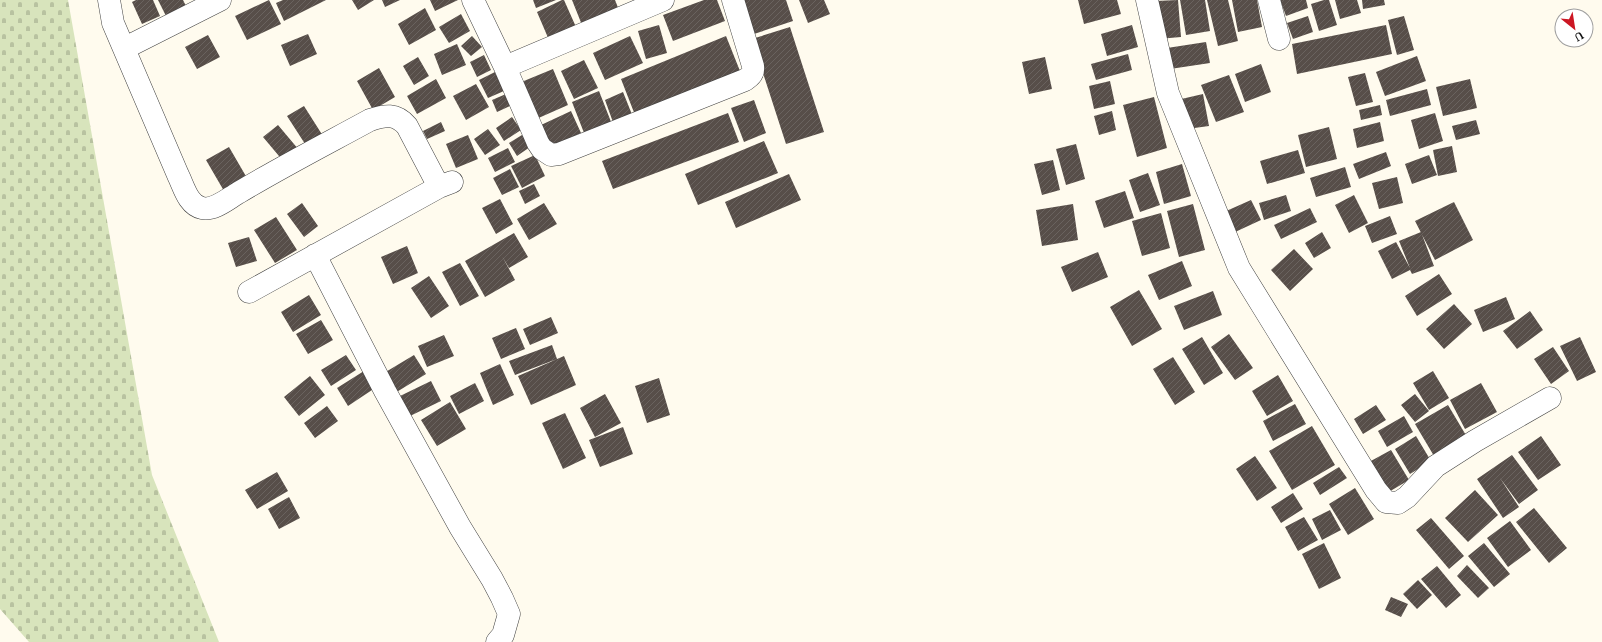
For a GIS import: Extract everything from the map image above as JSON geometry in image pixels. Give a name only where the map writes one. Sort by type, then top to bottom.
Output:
[{"type":"street","points":[[109,0],[113,23],[189,200],[195,205],[203,209],[214,207],[322,146],[370,120],[381,116],[401,119],[446,185],[315,254],[249,292]]},
{"type":"street","points":[[125,48],[220,0]]},
{"type":"street","points":[[473,0],[505,67],[538,143],[547,153],[551,155],[559,154],[738,83],[751,75],[753,66],[733,0]]},
{"type":"street","points":[[505,67],[624,8],[663,0]]},
{"type":"street","points":[[1147,0],[1168,94],[1239,268],[1376,490],[1386,502],[1398,503],[1408,497],[1436,466],[1482,437],[1550,398]]},
{"type":"street","points":[[1269,0],[1279,39]]},
{"type":"street","points":[[315,254],[386,391],[460,527],[502,598],[509,614],[503,635],[497,642]]},
{"type":"green space","points":[[0,0],[68,0],[152,475],[219,642],[29,642],[0,609]]},
{"type":"building","points":[[136,0],[153,0],[160,16],[142,24],[132,2]]},
{"type":"building","points":[[158,0],[183,0],[186,6],[166,16]]},
{"type":"building","points":[[269,0],[281,24],[247,40],[235,16]]},
{"type":"building","points":[[283,0],[326,0],[284,21],[276,3]]},
{"type":"building","points":[[352,0],[374,0],[358,10]]},
{"type":"building","points":[[382,0],[400,0],[385,7]]},
{"type":"building","points":[[430,0],[458,0],[435,11]]},
{"type":"building","points":[[533,0],[556,0],[536,8]]},
{"type":"building","points":[[564,0],[576,27],[549,40],[537,12]]},
{"type":"building","points":[[572,0],[615,0],[621,15],[584,30]]},
{"type":"building","points":[[704,0],[717,0],[725,21],[673,41],[663,15]]},
{"type":"building","points":[[742,0],[786,0],[793,21],[754,34]]},
{"type":"building","points":[[799,0],[824,0],[830,14],[808,23]]},
{"type":"building","points":[[1078,0],[1117,0],[1121,14],[1084,24]]},
{"type":"building","points":[[1178,0],[1181,37],[1158,39],[1155,1]]},
{"type":"building","points":[[1180,0],[1205,0],[1210,31],[1186,35]]},
{"type":"building","points":[[1207,0],[1228,0],[1238,41],[1218,46]]},
{"type":"building","points":[[1232,0],[1257,0],[1262,27],[1238,32]]},
{"type":"building","points":[[1280,0],[1306,0],[1308,8],[1286,16]]},
{"type":"building","points":[[1329,0],[1337,25],[1319,31],[1311,4]]},
{"type":"building","points":[[1335,0],[1357,0],[1361,13],[1340,19]]},
{"type":"building","points":[[1362,0],[1384,0],[1385,5],[1363,9]]},
{"type":"building","points":[[425,8],[436,30],[409,45],[398,24]]},
{"type":"building","points":[[461,14],[470,31],[449,43],[439,27]]},
{"type":"building","points":[[1308,16],[1313,32],[1293,39],[1287,23]]},
{"type":"building","points":[[1404,16],[1414,50],[1397,55],[1388,20]]},
{"type":"building","points":[[659,25],[667,53],[646,59],[638,31]]},
{"type":"building","points":[[1132,25],[1138,47],[1107,56],[1101,34]]},
{"type":"building","points":[[1386,25],[1392,54],[1297,74],[1292,44]]},
{"type":"building","points":[[790,27],[824,132],[786,144],[752,39]]},
{"type":"building","points":[[308,34],[317,54],[290,66],[281,45]]},
{"type":"building","points":[[208,35],[220,57],[197,69],[185,47]]},
{"type":"building","points":[[472,36],[482,47],[471,56],[461,46]]},
{"type":"building","points":[[630,36],[643,63],[605,80],[593,53]]},
{"type":"building","points":[[726,36],[740,71],[635,115],[621,79]]},
{"type":"building","points":[[1206,42],[1210,63],[1170,69],[1167,48]]},
{"type":"building","points":[[457,44],[466,65],[442,75],[434,54]]},
{"type":"building","points":[[1128,54],[1132,70],[1096,80],[1091,64]]},
{"type":"building","points":[[484,55],[491,70],[477,77],[470,62]]},
{"type":"building","points":[[1417,56],[1426,81],[1385,96],[1376,72]]},
{"type":"building","points":[[418,57],[429,76],[414,85],[403,66]]},
{"type":"building","points":[[1045,57],[1052,89],[1029,94],[1022,62]]},
{"type":"building","points":[[584,60],[598,88],[574,99],[561,71]]},
{"type":"building","points":[[1261,64],[1271,92],[1245,102],[1235,74]]},
{"type":"building","points":[[379,68],[395,97],[373,110],[357,81]]},
{"type":"building","points":[[553,69],[568,105],[534,120],[519,83]]},
{"type":"building","points":[[495,72],[504,91],[488,98],[479,80]]},
{"type":"building","points":[[1365,73],[1373,102],[1356,106],[1348,77]]},
{"type":"building","points":[[1229,75],[1244,112],[1216,122],[1201,85]]},
{"type":"building","points":[[436,79],[446,98],[417,114],[407,96]]},
{"type":"building","points":[[1470,79],[1477,108],[1443,116],[1436,87]]},
{"type":"building","points":[[1110,81],[1115,104],[1094,109],[1089,86]]},
{"type":"building","points":[[476,84],[489,107],[466,120],[453,96]]},
{"type":"building","points":[[1427,89],[1431,105],[1390,116],[1386,100]]},
{"type":"building","points":[[599,91],[613,127],[586,138],[572,102]]},
{"type":"building","points":[[623,92],[633,117],[614,125],[605,100]]},
{"type":"building","points":[[506,94],[512,105],[497,112],[492,100]]},
{"type":"building","points":[[1203,94],[1209,126],[1187,129],[1177,100]]},
{"type":"building","points":[[1154,97],[1167,148],[1137,157],[1123,105]]},
{"type":"building","points":[[754,100],[766,133],[744,142],[731,108]]},
{"type":"building","points":[[1380,105],[1382,115],[1361,120],[1359,110]]},
{"type":"building","points":[[304,106],[323,136],[307,147],[287,116]]},
{"type":"building","points":[[571,111],[581,133],[551,147],[541,125]]},
{"type":"building","points":[[1112,111],[1116,130],[1099,135],[1094,116]]},
{"type":"building","points":[[728,113],[739,142],[613,189],[602,161]]},
{"type":"building","points":[[1435,113],[1443,141],[1419,149],[1411,120]]},
{"type":"building","points":[[512,117],[521,130],[504,141],[496,128]]},
{"type":"building","points":[[1476,120],[1480,134],[1456,140],[1452,126]]},
{"type":"building","points":[[441,122],[445,131],[427,139],[423,131]]},
{"type":"building","points":[[1380,122],[1384,141],[1357,148],[1353,129]]},
{"type":"building","points":[[278,125],[299,150],[284,162],[263,137]]},
{"type":"building","points":[[1329,127],[1337,159],[1306,167],[1298,135]]},
{"type":"building","points":[[488,129],[500,145],[485,155],[474,139]]},
{"type":"building","points":[[468,135],[478,159],[456,168],[446,144]]},
{"type":"building","points":[[522,135],[530,147],[517,156],[509,143]]},
{"type":"building","points":[[764,141],[778,173],[698,205],[685,174]]},
{"type":"building","points":[[1076,144],[1085,179],[1066,185],[1056,149]]},
{"type":"building","points":[[1452,146],[1457,172],[1438,176],[1433,150]]},
{"type":"building","points":[[229,147],[247,178],[224,191],[206,160]]},
{"type":"building","points":[[508,148],[515,162],[495,172],[488,158]]},
{"type":"building","points":[[1298,150],[1305,173],[1267,184],[1260,161]]},
{"type":"building","points":[[1386,152],[1391,166],[1359,179],[1353,164]]},
{"type":"building","points":[[535,155],[545,176],[522,188],[511,166]]},
{"type":"building","points":[[1429,155],[1437,175],[1412,184],[1405,164]]},
{"type":"building","points":[[1053,160],[1060,190],[1042,195],[1034,164]]},
{"type":"building","points":[[1182,164],[1191,196],[1164,204],[1156,172]]},
{"type":"building","points":[[1345,167],[1351,187],[1316,197],[1310,178]]},
{"type":"building","points":[[510,169],[519,187],[502,195],[493,178]]},
{"type":"building","points":[[1148,173],[1160,205],[1140,212],[1129,180]]},
{"type":"building","points":[[789,174],[801,200],[736,228],[725,202]]},
{"type":"building","points":[[1397,177],[1403,203],[1379,209],[1372,183]]},
{"type":"building","points":[[534,184],[540,196],[525,204],[519,191]]},
{"type":"building","points":[[1125,191],[1134,218],[1104,228],[1095,201]]},
{"type":"building","points":[[1286,195],[1291,211],[1264,220],[1259,203]]},
{"type":"building","points":[[1354,195],[1368,223],[1349,233],[1335,205]]},
{"type":"building","points":[[500,199],[513,224],[496,234],[482,208]]},
{"type":"building","points":[[1251,200],[1261,220],[1233,233],[1224,212]]},
{"type":"building","points":[[1454,202],[1473,240],[1435,260],[1415,221]]},
{"type":"building","points":[[302,203],[318,226],[304,237],[287,214]]},
{"type":"building","points":[[544,203],[557,224],[529,240],[517,219]]},
{"type":"building","points":[[1073,204],[1078,240],[1042,246],[1036,210]]},
{"type":"building","points":[[1193,204],[1205,250],[1179,257],[1167,211]]},
{"type":"building","points":[[1310,208],[1317,222],[1281,239],[1274,225]]},
{"type":"building","points":[[1161,213],[1170,248],[1142,256],[1132,221]]},
{"type":"building","points":[[1390,216],[1397,234],[1372,243],[1365,226]]},
{"type":"building","points":[[276,217],[297,250],[275,263],[254,230]]},
{"type":"building","points":[[1322,232],[1331,248],[1314,258],[1305,243]]},
{"type":"building","points":[[1421,232],[1434,266],[1412,274],[1410,270],[1392,279],[1378,251],[1396,242],[1410,268],[1399,241]]},
{"type":"building","points":[[514,233],[528,257],[509,268],[502,256],[515,280],[485,297],[465,261]]},
{"type":"building","points":[[249,237],[257,261],[236,267],[228,243]]},
{"type":"building","points":[[407,246],[418,273],[393,284],[381,257]]},
{"type":"building","points":[[1294,249],[1313,269],[1290,291],[1271,270]]},
{"type":"building","points":[[1098,252],[1108,277],[1072,292],[1061,267]]},
{"type":"building","points":[[1182,261],[1192,286],[1159,300],[1148,275]]},
{"type":"building","points":[[460,263],[479,296],[460,306],[442,272]]},
{"type":"building","points":[[1439,274],[1452,294],[1417,316],[1405,296]]},
{"type":"building","points":[[429,276],[449,306],[431,318],[411,288]]},
{"type":"building","points":[[1139,290],[1162,329],[1132,346],[1110,307]]},
{"type":"building","points":[[1213,291],[1222,315],[1184,330],[1174,306]]},
{"type":"building","points":[[309,295],[321,315],[293,332],[281,312]]},
{"type":"building","points":[[1506,297],[1515,319],[1483,332],[1474,310]]},
{"type":"building","points":[[1454,304],[1472,324],[1444,349],[1426,329]]},
{"type":"building","points":[[1530,311],[1543,330],[1517,349],[1503,331]]},
{"type":"building","points":[[551,317],[558,333],[530,345],[523,329]]},
{"type":"building","points":[[321,320],[333,340],[308,354],[296,334]]},
{"type":"building","points":[[516,328],[525,349],[501,359],[492,338]]},
{"type":"building","points":[[1229,334],[1253,368],[1235,380],[1211,347]]},
{"type":"building","points":[[444,335],[454,356],[427,367],[418,346]]},
{"type":"building","points":[[1202,337],[1223,373],[1204,385],[1182,349]]},
{"type":"building","points":[[1580,337],[1596,372],[1577,381],[1560,346]]},
{"type":"building","points":[[552,345],[557,359],[515,375],[509,361]]},
{"type":"building","points":[[1553,347],[1569,371],[1551,384],[1534,359]]},
{"type":"building","points":[[346,355],[356,370],[331,386],[321,370]]},
{"type":"building","points":[[414,355],[426,374],[395,393],[384,373]]},
{"type":"building","points":[[564,356],[576,385],[531,405],[518,376]]},
{"type":"building","points":[[1173,357],[1195,392],[1175,405],[1153,369]]},
{"type":"building","points":[[500,364],[514,395],[493,405],[480,373]]},
{"type":"building","points":[[364,371],[375,388],[348,406],[337,388]]},
{"type":"building","points":[[1433,371],[1449,398],[1429,410],[1413,383]]},
{"type":"building","points":[[1278,375],[1293,401],[1267,416],[1252,391]]},
{"type":"building","points":[[310,376],[325,395],[299,416],[284,397]]},
{"type":"building","points":[[659,378],[670,415],[647,423],[635,386]]},
{"type":"building","points":[[431,381],[441,401],[410,416],[400,396]]},
{"type":"building","points":[[475,383],[484,401],[459,414],[450,396]]},
{"type":"building","points":[[1481,383],[1497,412],[1465,429],[1450,400]]},
{"type":"building","points":[[605,394],[621,423],[595,437],[580,408]]},
{"type":"building","points":[[1415,394],[1429,411],[1415,422],[1401,405]]},
{"type":"building","points":[[450,402],[466,429],[437,446],[421,420]]},
{"type":"building","points":[[1295,404],[1306,424],[1273,441],[1263,421]]},
{"type":"building","points":[[1376,405],[1386,420],[1363,434],[1354,419]]},
{"type":"building","points":[[1448,405],[1467,437],[1434,456],[1415,424]]},
{"type":"building","points":[[327,406],[338,421],[315,438],[304,423]]},
{"type":"building","points":[[565,413],[586,458],[563,469],[542,423]]},
{"type":"building","points":[[1404,416],[1413,432],[1387,447],[1378,431]]},
{"type":"building","points":[[1312,426],[1335,465],[1292,490],[1269,451]]},
{"type":"building","points":[[623,427],[633,454],[600,467],[589,440]]},
{"type":"building","points":[[1416,436],[1431,461],[1410,474],[1395,449]]},
{"type":"building","points":[[1541,436],[1561,465],[1538,480],[1518,452]]},
{"type":"building","points":[[1391,450],[1409,480],[1387,493],[1369,462]]},
{"type":"building","points":[[1512,455],[1538,490],[1519,504],[1500,478],[1519,507],[1503,518],[1477,479]]},
{"type":"building","points":[[1255,456],[1277,488],[1257,501],[1236,469]]},
{"type":"building","points":[[1339,467],[1347,478],[1320,495],[1313,483]]},
{"type":"building","points":[[277,472],[288,491],[257,509],[245,490]]},
{"type":"building","points":[[1355,488],[1374,519],[1348,535],[1329,504]]},
{"type":"building","points":[[1475,490],[1498,515],[1468,542],[1445,518]]},
{"type":"building","points":[[1293,493],[1303,509],[1281,523],[1271,507]]},
{"type":"building","points":[[289,497],[300,518],[279,529],[268,509]]},
{"type":"building","points":[[1534,508],[1567,548],[1549,563],[1516,522]]},
{"type":"building","points":[[1330,510],[1341,530],[1322,540],[1312,519]]},
{"type":"building","points":[[1304,517],[1318,540],[1298,551],[1285,527]]},
{"type":"building","points":[[1431,518],[1464,556],[1449,569],[1416,530]]},
{"type":"building","points":[[1510,521],[1531,550],[1508,567],[1487,538]]},
{"type":"building","points":[[1324,543],[1341,578],[1319,589],[1302,554]]},
{"type":"building","points":[[1484,543],[1510,574],[1494,587],[1468,556]]},
{"type":"building","points":[[1467,565],[1489,588],[1478,598],[1457,576]]},
{"type":"building","points":[[1437,566],[1461,595],[1446,608],[1421,579]]},
{"type":"building","points":[[1418,580],[1432,595],[1417,609],[1403,594]]},
{"type":"building","points":[[1391,597],[1408,604],[1401,617],[1385,610]]}]
